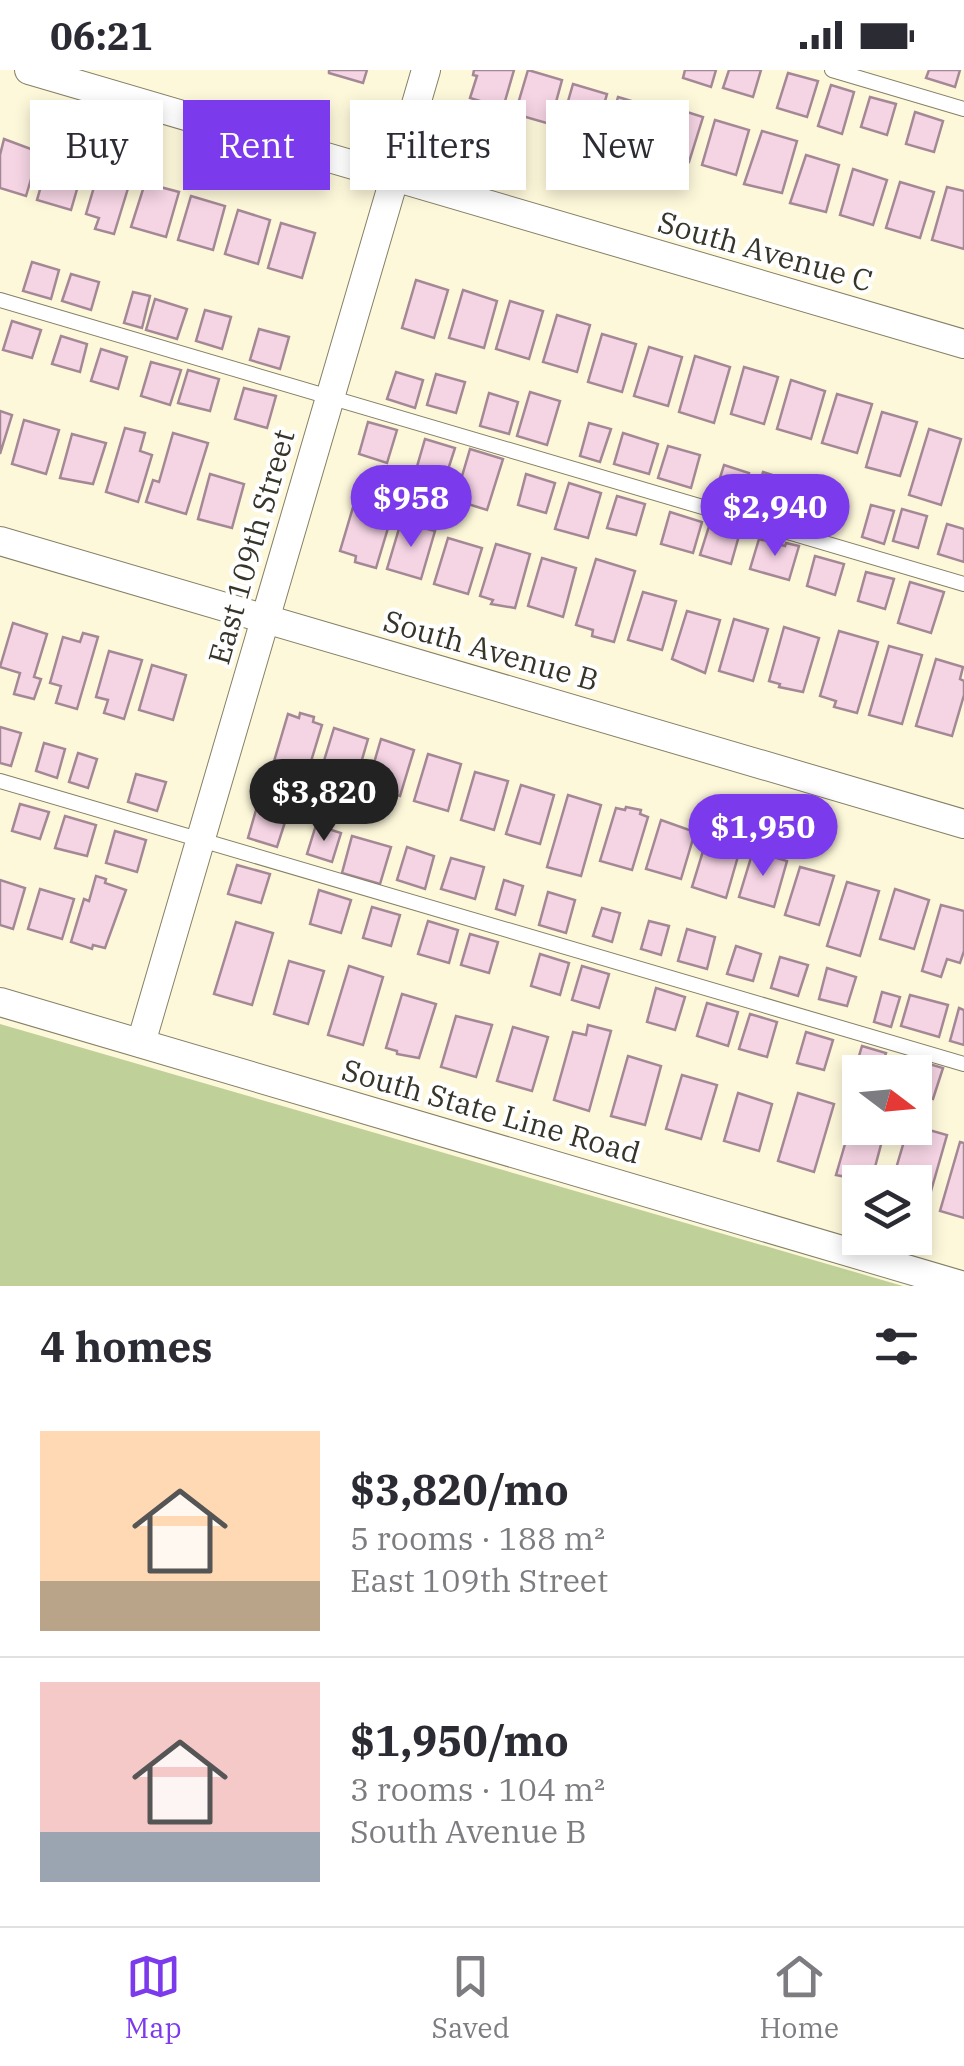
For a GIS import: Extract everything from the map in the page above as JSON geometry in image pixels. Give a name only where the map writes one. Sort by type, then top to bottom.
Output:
[{"type":"street","name":"South Avenue C","points":[[29,70],[350,164]]},
{"type":"street","name":"East 109th Street","points":[[417,100],[426,70]]},
{"type":"street","name":"East 109th Street","points":[[141,1043],[391,190]]},
{"type":"street","name":"South Avenue C","points":[[439,190],[964,344]]},
{"type":"street","name":"South Avenue B","points":[[0,541],[964,824]]},
{"type":"street","name":"South State Line Road","points":[[0,1002],[964,1286]]},
{"type":"lane","points":[[832,70],[964,109]]},
{"type":"lane","points":[[0,300],[964,584]]},
{"type":"lane","points":[[0,781],[964,1064]]},
{"type":"green space","points":[[0,1024],[903,1286],[0,1286]]},
{"type":"building","points":[[329,70],[367,70],[363,83]]},
{"type":"building","points":[[474,70],[514,70],[505,100],[470,98],[477,76],[473,75]]},
{"type":"building","points":[[528,70],[562,80],[557,100],[546,100],[546,123],[526,117],[526,100],[519,100]]},
{"type":"building","points":[[685,70],[716,70],[711,87],[683,78]]},
{"type":"building","points":[[729,70],[761,70],[753,97],[723,88]]},
{"type":"building","points":[[929,70],[960,70],[955,87],[926,78]]},
{"type":"building","points":[[788,73],[818,81],[807,117],[777,108]]},
{"type":"building","points":[[573,84],[607,94],[605,100],[568,100]]},
{"type":"building","points":[[831,85],[854,92],[842,134],[818,126]]},
{"type":"building","points":[[870,97],[896,104],[887,135],[861,127]]},
{"type":"building","points":[[915,112],[943,121],[934,152],[906,144]]},
{"type":"building","points":[[689,113],[703,117],[689,162]]},
{"type":"building","points":[[715,120],[749,130],[736,175],[702,165]]},
{"type":"building","points":[[762,131],[797,141],[782,193],[744,184]]},
{"type":"building","points":[[4,139],[30,149],[26,196],[0,188]]},
{"type":"building","points":[[806,155],[839,165],[826,212],[790,203]]},
{"type":"building","points":[[853,169],[887,180],[873,225],[840,215]]},
{"type":"building","points":[[900,182],[934,192],[920,238],[886,228]]},
{"type":"building","points":[[947,187],[964,191],[964,249],[932,240]]},
{"type":"building","points":[[163,188],[179,192],[166,237],[131,227],[143,190]]},
{"type":"building","points":[[40,190],[77,190],[71,210],[37,200]]},
{"type":"building","points":[[93,190],[127,190],[114,234],[95,229],[99,218],[86,214]]},
{"type":"building","points":[[191,196],[225,206],[213,250],[178,240]]},
{"type":"building","points":[[238,210],[270,220],[258,264],[225,254]]},
{"type":"building","points":[[281,223],[315,233],[302,278],[268,268]]},
{"type":"building","points":[[32,262],[59,270],[51,299],[23,291]]},
{"type":"building","points":[[71,274],[99,282],[91,310],[62,301]]},
{"type":"building","points":[[416,280],[448,290],[434,338],[402,328]]},
{"type":"building","points":[[463,290],[497,301],[484,348],[449,338]]},
{"type":"building","points":[[133,292],[150,296],[142,328],[124,323]]},
{"type":"building","points":[[155,299],[187,309],[177,339],[146,330]]},
{"type":"building","points":[[510,301],[543,311],[529,359],[496,349]]},
{"type":"building","points":[[205,310],[231,317],[222,349],[196,341]]},
{"type":"building","points":[[557,315],[590,325],[577,372],[543,362]]},
{"type":"building","points":[[12,321],[41,330],[32,358],[3,350]]},
{"type":"building","points":[[259,329],[289,337],[280,369],[250,360]]},
{"type":"building","points":[[602,334],[636,344],[622,392],[588,382]]},
{"type":"building","points":[[61,336],[87,344],[80,372],[52,364]]},
{"type":"building","points":[[649,347],[682,357],[668,406],[634,396]]},
{"type":"building","points":[[101,349],[127,357],[118,389],[91,381]]},
{"type":"building","points":[[695,356],[730,367],[714,423],[679,412]]},
{"type":"building","points":[[151,362],[181,370],[170,405],[141,396]]},
{"type":"building","points":[[744,367],[778,377],[764,424],[731,414]]},
{"type":"building","points":[[188,370],[219,379],[210,411],[178,403]]},
{"type":"building","points":[[396,372],[423,380],[415,408],[387,399]]},
{"type":"building","points":[[436,374],[465,382],[456,413],[427,405]]},
{"type":"building","points":[[791,380],[825,391],[811,439],[777,429]]},
{"type":"building","points":[[244,388],[276,396],[267,428],[235,419]]},
{"type":"building","points":[[530,392],[560,401],[547,445],[517,436]]},
{"type":"building","points":[[489,393],[518,402],[509,434],[480,426]]},
{"type":"building","points":[[837,394],[872,404],[857,453],[822,443]]},
{"type":"building","points":[[0,411],[12,415],[0,454]]},
{"type":"building","points":[[882,412],[917,422],[900,476],[866,467]]},
{"type":"building","points":[[24,420],[59,430],[46,474],[12,464]]},
{"type":"building","points":[[368,422],[397,430],[387,463],[359,454]]},
{"type":"building","points":[[589,423],[611,429],[600,462],[580,456]]},
{"type":"building","points":[[125,428],[145,433],[140,451],[152,455],[138,502],[106,492]]},
{"type":"building","points":[[929,429],[961,439],[941,505],[909,495]]},
{"type":"building","points":[[173,433],[208,443],[186,514],[146,502],[153,480],[159,482]]},
{"type":"building","points":[[623,433],[658,444],[649,474],[614,464]]},
{"type":"building","points":[[72,434],[106,443],[93,484],[60,478]]},
{"type":"building","points":[[425,439],[455,448],[445,479],[416,470]]},
{"type":"building","points":[[668,446],[700,455],[691,488],[658,478]]},
{"type":"building","points":[[470,449],[503,459],[487,510],[455,500]]},
{"type":"building","points":[[724,465],[749,473],[741,502],[715,494]]},
{"type":"building","points":[[763,472],[785,479],[776,511],[754,505]]},
{"type":"building","points":[[210,474],[244,484],[232,528],[198,519]]},
{"type":"building","points":[[526,474],[555,483],[546,513],[518,505]]},
{"type":"building","points":[[569,483],[601,493],[588,538],[555,529]]},
{"type":"building","points":[[359,487],[397,498],[376,568],[355,562],[356,556],[340,551]]},
{"type":"building","points":[[818,492],[843,499],[834,528],[809,522]]},
{"type":"building","points":[[617,496],[645,504],[636,535],[607,528]]},
{"type":"building","points":[[871,505],[894,511],[884,544],[862,537]]},
{"type":"building","points":[[902,509],[927,516],[918,548],[893,541]]},
{"type":"building","points":[[670,512],[702,522],[693,553],[661,544]]},
{"type":"building","points":[[401,522],[435,531],[421,579],[387,569]]},
{"type":"building","points":[[710,523],[740,532],[731,564],[700,555]]},
{"type":"building","points":[[947,524],[964,529],[964,562],[938,554]]},
{"type":"building","points":[[448,538],[482,548],[468,594],[434,584]]},
{"type":"building","points":[[759,539],[799,546],[789,580],[750,569]]},
{"type":"building","points":[[496,544],[530,554],[515,608],[491,604],[493,600],[480,596]]},
{"type":"building","points":[[815,556],[844,564],[835,595],[807,586]]},
{"type":"building","points":[[542,558],[576,568],[563,617],[528,606]]},
{"type":"building","points":[[596,559],[635,571],[614,642],[592,636],[593,630],[576,625]]},
{"type":"building","points":[[866,572],[894,579],[885,609],[858,601]]},
{"type":"building","points":[[910,582],[944,592],[931,633],[898,623]]},
{"type":"building","points":[[643,592],[676,601],[662,650],[628,640]]},
{"type":"building","points":[[687,611],[720,620],[705,673],[672,659]]},
{"type":"building","points":[[734,619],[768,629],[753,681],[719,671]]},
{"type":"building","points":[[13,623],[47,634],[34,677],[41,679],[34,699],[14,694],[20,673],[0,667]]},
{"type":"building","points":[[784,627],[819,638],[803,692],[769,681]]},
{"type":"building","points":[[839,631],[878,642],[857,713],[834,707],[836,701],[820,696]]},
{"type":"building","points":[[83,633],[98,637],[77,709],[56,703],[61,686],[50,683],[63,637],[80,642]]},
{"type":"building","points":[[889,646],[922,655],[902,724],[869,715]]},
{"type":"building","points":[[109,651],[142,660],[124,719],[104,713],[108,700],[96,697]]},
{"type":"building","points":[[936,659],[963,667],[960,679],[964,681],[964,695],[952,736],[916,726]]},
{"type":"building","points":[[152,665],[186,675],[173,720],[139,710]]},
{"type":"building","points":[[300,713],[314,717],[313,722],[322,725],[306,778],[272,768],[288,714],[299,718]]},
{"type":"building","points":[[0,727],[21,733],[11,766],[0,763]]},
{"type":"building","points":[[334,728],[368,739],[354,787],[319,777]]},
{"type":"building","points":[[381,739],[414,750],[400,796],[367,787]]},
{"type":"building","points":[[44,743],[65,749],[57,778],[36,771]]},
{"type":"building","points":[[78,753],[97,759],[88,788],[69,782]]},
{"type":"building","points":[[428,754],[461,764],[448,811],[414,801]]},
{"type":"building","points":[[475,772],[508,781],[494,830],[461,820]]},
{"type":"building","points":[[136,774],[166,782],[157,811],[128,802]]},
{"type":"building","points":[[521,785],[554,795],[540,844],[506,834]]},
{"type":"building","points":[[568,795],[601,805],[581,876],[547,867]]},
{"type":"building","points":[[20,804],[49,812],[40,839],[12,831]]},
{"type":"building","points":[[616,808],[641,810],[640,814],[648,817],[632,870],[600,861]]},
{"type":"building","points":[[256,810],[286,819],[277,847],[248,838]]},
{"type":"building","points":[[65,816],[96,825],[87,856],[55,848]]},
{"type":"building","points":[[661,820],[695,832],[681,879],[646,869]]},
{"type":"building","points":[[316,825],[341,833],[332,862],[307,854]]},
{"type":"building","points":[[115,831],[146,840],[137,872],[106,863]]},
{"type":"building","points":[[708,835],[735,839],[733,844],[741,846],[726,898],[692,887]]},
{"type":"building","points":[[352,836],[391,847],[380,884],[342,873]]},
{"type":"building","points":[[407,847],[434,856],[425,889],[397,880]]},
{"type":"building","points":[[753,851],[787,861],[774,907],[739,897]]},
{"type":"building","points":[[451,858],[484,867],[475,899],[441,889]]},
{"type":"building","points":[[237,865],[270,874],[261,903],[228,894]]},
{"type":"building","points":[[800,867],[834,876],[819,925],[785,915]]},
{"type":"building","points":[[96,876],[126,890],[105,948],[93,945],[92,949],[71,942],[84,899],[89,901]]},
{"type":"building","points":[[0,880],[25,888],[13,929],[0,925]]},
{"type":"building","points":[[504,880],[523,886],[515,915],[496,909]]},
{"type":"building","points":[[847,882],[879,891],[860,956],[827,946]]},
{"type":"building","points":[[40,889],[74,899],[62,939],[28,929]]},
{"type":"building","points":[[895,889],[929,900],[914,949],[880,939]]},
{"type":"building","points":[[319,890],[351,900],[341,933],[310,924]]},
{"type":"building","points":[[548,892],[575,900],[566,933],[539,925]]},
{"type":"building","points":[[941,905],[964,911],[964,951],[960,963],[947,959],[941,977],[922,971]]},
{"type":"building","points":[[372,907],[400,915],[391,946],[363,938]]},
{"type":"building","points":[[602,908],[620,913],[612,942],[593,936]]},
{"type":"building","points":[[428,921],[458,930],[449,963],[418,954]]},
{"type":"building","points":[[649,921],[669,926],[661,955],[641,949]]},
{"type":"building","points":[[236,922],[273,933],[252,1005],[214,994]]},
{"type":"building","points":[[687,929],[715,937],[707,969],[678,961]]},
{"type":"building","points":[[470,934],[498,942],[489,973],[461,965]]},
{"type":"building","points":[[736,946],[761,954],[753,981],[727,974]]},
{"type":"building","points":[[540,954],[569,963],[560,995],[531,986]]},
{"type":"building","points":[[780,957],[808,965],[798,996],[771,988]]},
{"type":"building","points":[[289,961],[324,971],[308,1024],[274,1014]]},
{"type":"building","points":[[349,966],[383,977],[363,1045],[328,1035]]},
{"type":"building","points":[[582,966],[609,974],[599,1008],[572,1000]]},
{"type":"building","points":[[827,968],[856,977],[847,1006],[819,999]]},
{"type":"building","points":[[656,988],[685,997],[675,1030],[647,1022]]},
{"type":"building","points":[[882,992],[900,997],[891,1027],[874,1022]]},
{"type":"building","points":[[402,994],[436,1004],[419,1058],[386,1048]]},
{"type":"building","points":[[910,995],[948,1005],[939,1037],[901,1026]]},
{"type":"building","points":[[707,1003],[738,1012],[728,1046],[697,1036]]},
{"type":"building","points":[[959,1008],[964,1010],[964,1045],[950,1041]]},
{"type":"building","points":[[750,1014],[777,1022],[767,1057],[739,1049]]},
{"type":"building","points":[[456,1016],[492,1025],[476,1077],[441,1067]]},
{"type":"building","points":[[588,1025],[611,1031],[589,1111],[554,1100],[573,1032],[586,1035]]},
{"type":"building","points":[[513,1027],[548,1037],[532,1091],[497,1081]]},
{"type":"building","points":[[806,1032],[833,1040],[824,1070],[797,1063]]},
{"type":"building","points":[[862,1046],[886,1053],[885,1055],[859,1055]]},
{"type":"building","points":[[628,1056],[661,1066],[645,1125],[611,1116]]},
{"type":"building","points":[[932,1065],[943,1068],[932,1099]]},
{"type":"building","points":[[682,1075],[717,1085],[701,1139],[666,1129]]},
{"type":"building","points":[[738,1093],[772,1104],[759,1151],[724,1141]]},
{"type":"building","points":[[798,1093],[834,1104],[814,1172],[778,1161]]},
{"type":"building","points":[[932,1131],[947,1135],[932,1188],[932,1165],[897,1165],[903,1145],[932,1145]]},
{"type":"building","points":[[960,1142],[964,1143],[964,1218],[940,1211]]},
{"type":"building","points":[[845,1145],[881,1145],[876,1165],[842,1165],[842,1176],[836,1175]]}]
